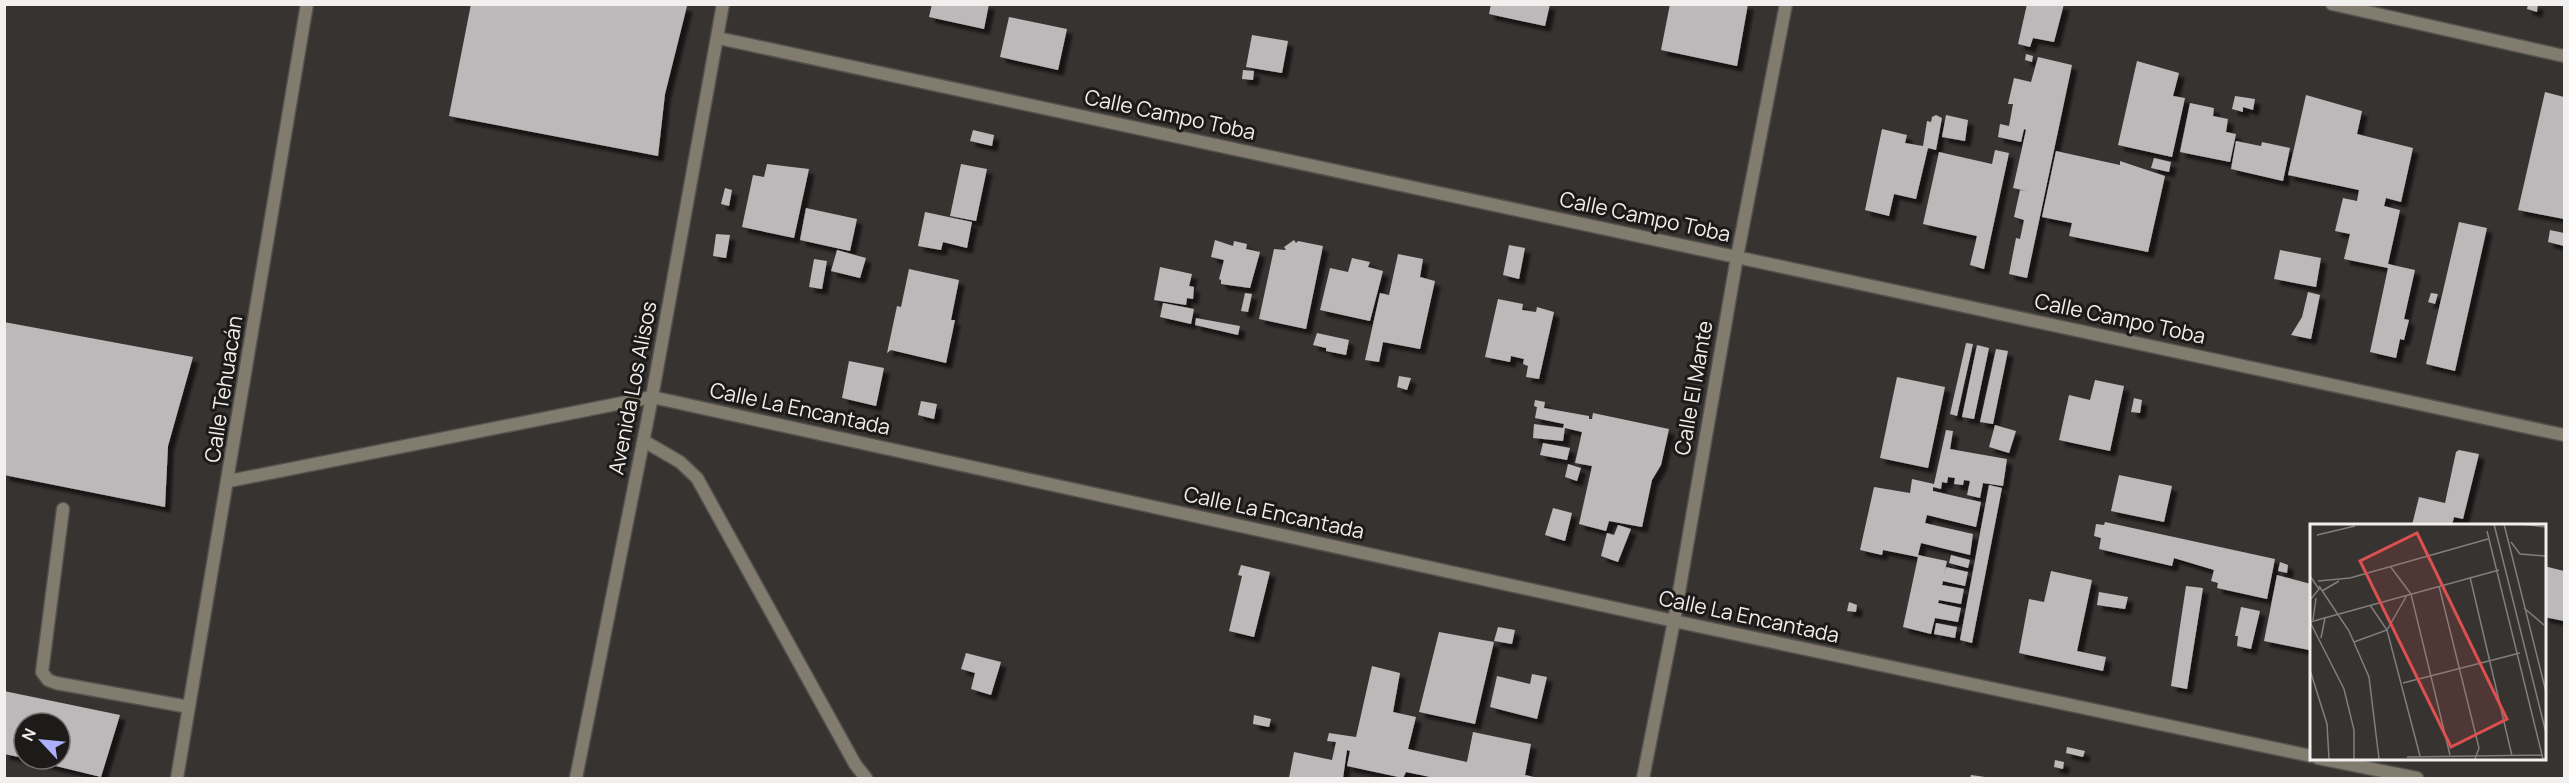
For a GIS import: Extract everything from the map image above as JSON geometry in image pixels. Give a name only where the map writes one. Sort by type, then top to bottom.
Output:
[{"type":"street","name":"Calle Tehuacán","points":[[177,778],[229,481],[307,4]]},
{"type":"street","name":"Avenida Los Alisos","points":[[576,778],[644,441],[723,4]]},
{"type":"street","name":"Calle El Mante","points":[[1643,778],[1674,621],[1737,256],[1786,4]]},
{"type":"street","points":[[2332,4],[2565,56]]},
{"type":"street","name":"Calle Campo Toba","points":[[718,38],[2565,435]]},
{"type":"street","name":"Calle La Encantada","points":[[229,481],[652,397],[1674,621],[2310,756]]},
{"type":"street","points":[[644,441],[680,462],[697,478],[855,764],[866,778]]},
{"type":"street","points":[[63,509],[42,672],[48,680],[56,683],[189,707]]},
{"type":"street","points":[[2323,759],[2417,778]]},
{"type":"building","points":[[471,4],[687,6],[665,94],[658,156],[449,116]]},
{"type":"building","points":[[932,4],[989,4],[984,29],[929,17]]},
{"type":"building","points":[[1491,4],[1550,4],[1545,26],[1489,14]]},
{"type":"building","points":[[1670,4],[1748,4],[1737,66],[1661,50]]},
{"type":"building","points":[[2027,4],[2064,4],[2054,42],[2033,38],[2030,47],[2018,44]]},
{"type":"building","points":[[2528,4],[2538,4],[2537,12],[2527,9]]},
{"type":"building","points":[[1009,17],[1067,29],[1058,70],[1000,57]]},
{"type":"building","points":[[1252,35],[1288,41],[1282,73],[1246,67]]},
{"type":"building","points":[[2026,54],[2033,56],[2032,62],[2025,60]]},
{"type":"building","points":[[2038,57],[2072,65],[2027,278],[2009,274],[2016,238],[2020,239],[2024,220],[2014,217],[2020,190],[2027,191],[2013,188],[2026,130],[2024,129],[2021,142],[1998,137],[2000,124],[2009,126],[2013,104],[2008,104],[2014,78],[2031,82]]},
{"type":"building","points":[[2137,61],[2179,73],[2173,96],[2185,98],[2172,157],[2118,145]]},
{"type":"building","points":[[1243,70],[1254,71],[1253,80],[1242,79]]},
{"type":"building","points":[[2545,92],[2564,97],[2564,219],[2518,210]]},
{"type":"building","points":[[2306,95],[2362,111],[2357,134],[2413,148],[2401,202],[2386,198],[2384,206],[2400,210],[2388,264],[2415,270],[2404,319],[2409,320],[2404,340],[2400,339],[2396,358],[2370,352],[2388,268],[2344,259],[2350,234],[2335,231],[2343,198],[2357,201],[2359,190],[2288,175]]},
{"type":"building","points":[[2235,96],[2255,99],[2253,110],[2243,107],[2243,112],[2232,109]]},
{"type":"building","points":[[2190,103],[2214,108],[2213,116],[2228,119],[2226,132],[2236,134],[2230,162],[2180,152]]},
{"type":"building","points":[[1936,115],[1942,118],[1936,150],[1928,148],[1916,199],[1894,194],[1889,216],[1865,210],[1882,129],[1907,135],[1905,143],[1923,146],[1927,121],[1931,122],[1932,117]]},
{"type":"building","points":[[1946,115],[1968,120],[1965,141],[1942,137]]},
{"type":"building","points":[[973,130],[994,135],[992,146],[970,141]]},
{"type":"building","points":[[2236,141],[2261,146],[2262,142],[2290,148],[2283,181],[2231,169]]},
{"type":"building","points":[[1995,150],[2009,153],[1984,269],[1970,265],[1977,236],[1923,224],[1939,152],[1992,164]]},
{"type":"building","points":[[2056,151],[2120,165],[2120,161],[2165,176],[2148,252],[2069,236],[2072,223],[2042,217]]},
{"type":"building","points":[[2154,158],[2171,162],[2169,172],[2151,168]]},
{"type":"building","points":[[767,164],[809,169],[794,238],[742,227],[753,175],[764,177]]},
{"type":"building","points":[[961,164],[987,169],[976,221],[950,216]]},
{"type":"building","points":[[725,188],[732,190],[729,206],[721,204]]},
{"type":"building","points":[[806,208],[857,219],[850,251],[800,240]]},
{"type":"building","points":[[925,212],[972,222],[967,248],[943,242],[941,250],[918,246]]},
{"type":"building","points":[[2459,222],[2487,228],[2455,371],[2426,364]]},
{"type":"building","points":[[2550,230],[2564,233],[2564,246],[2548,242]]},
{"type":"building","points":[[716,234],[730,235],[726,258],[713,256]]},
{"type":"building","points":[[1215,240],[1233,246],[1234,241],[1247,244],[1246,249],[1260,252],[1250,288],[1221,284],[1219,279],[1224,260],[1211,257]]},
{"type":"building","points":[[1294,240],[1296,243],[1298,241],[1323,246],[1306,329],[1259,319],[1274,249],[1286,250],[1284,247]]},
{"type":"building","points":[[1509,245],[1525,248],[1519,279],[1503,275]]},
{"type":"building","points":[[837,250],[866,258],[860,278],[831,271]]},
{"type":"building","points":[[2280,250],[2321,258],[2316,287],[2274,279]]},
{"type":"building","points":[[1398,254],[1423,259],[1420,277],[1435,281],[1420,349],[1383,342],[1379,362],[1365,360],[1380,293],[1389,295]]},
{"type":"building","points":[[1352,258],[1370,262],[1368,267],[1383,271],[1370,321],[1320,310],[1330,268],[1348,272]]},
{"type":"building","points":[[814,259],[827,261],[822,289],[809,287]]},
{"type":"building","points":[[1160,267],[1192,274],[1189,286],[1194,287],[1193,299],[1187,298],[1186,305],[1154,300]]},
{"type":"building","points":[[909,269],[959,280],[951,320],[955,320],[946,363],[891,350],[887,353],[897,306],[901,307]]},
{"type":"building","points":[[2308,292],[2320,295],[2311,339],[2291,335],[2302,317]]},
{"type":"building","points":[[1245,293],[1252,294],[1248,312],[1241,311]]},
{"type":"building","points":[[2431,293],[2438,294],[2435,304],[2428,302]]},
{"type":"building","points":[[1498,299],[1523,304],[1522,310],[1536,312],[1537,307],[1554,312],[1539,379],[1526,377],[1528,366],[1523,364],[1524,359],[1511,356],[1510,362],[1485,357]]},
{"type":"building","points":[[1163,303],[1194,309],[1191,324],[1160,317]]},
{"type":"building","points":[[1196,318],[1240,326],[1238,335],[1195,325]]},
{"type":"building","points":[[4,322],[193,357],[168,446],[165,507],[4,475]]},
{"type":"building","points":[[1317,333],[1349,340],[1346,355],[1326,351],[1326,348],[1313,345]]},
{"type":"building","points":[[1966,343],[1973,344],[1957,416],[1950,414]]},
{"type":"building","points":[[1977,345],[1989,348],[1974,419],[1962,417]]},
{"type":"building","points":[[1996,349],[2008,351],[1993,424],[1980,422]]},
{"type":"building","points":[[849,361],[884,368],[876,406],[842,398]]},
{"type":"building","points":[[1399,376],[1411,378],[1407,390],[1397,387]]},
{"type":"building","points":[[1897,377],[1945,387],[1928,468],[1880,458]]},
{"type":"building","points":[[2095,380],[2124,386],[2110,451],[2059,440],[2069,395],[2090,400]]},
{"type":"building","points":[[2134,398],[2142,400],[2140,413],[2131,412]]},
{"type":"building","points":[[1535,400],[1545,402],[1544,408],[1589,416],[1589,419],[1592,419],[1593,413],[1669,429],[1661,465],[1652,480],[1642,527],[1609,521],[1606,531],[1579,524],[1592,466],[1575,463],[1582,432],[1565,428],[1563,441],[1533,438],[1534,424],[1563,428],[1564,424],[1535,418],[1537,407],[1534,406]]},
{"type":"building","points":[[921,401],[937,404],[934,419],[918,415]]},
{"type":"building","points":[[1995,425],[2016,431],[2009,453],[1989,447]]},
{"type":"building","points":[[1946,430],[1953,431],[1950,449],[2007,459],[2003,486],[1983,483],[1980,498],[1967,495],[1970,481],[1964,480],[1963,485],[1954,484],[1955,478],[1948,477],[1947,483],[1942,482],[1941,489],[1933,487],[1933,491],[1981,502],[1976,527],[1927,515],[1925,523],[1973,534],[1970,555],[1921,543],[1918,555],[1947,561],[1944,575],[1946,567],[1968,572],[1965,586],[1943,581],[1942,585],[1964,589],[1961,604],[1939,600],[1938,603],[1961,608],[1958,622],[1935,618],[1931,634],[1903,627],[1918,557],[1883,550],[1882,555],[1860,550],[1874,487],[1910,493],[1912,479],[1934,484]]},
{"type":"building","points":[[1543,443],[1570,448],[1567,460],[1540,455]]},
{"type":"building","points":[[2459,450],[2479,454],[2463,519],[2454,517],[2452,524],[2412,524],[2419,497],[2445,503],[2456,452]]},
{"type":"building","points":[[1568,464],[1581,468],[1577,481],[1565,477]]},
{"type":"building","points":[[2119,475],[2172,486],[2164,522],[2111,511]]},
{"type":"building","points":[[1989,485],[2002,488],[1972,643],[1960,640]]},
{"type":"building","points":[[1553,508],[1572,513],[1565,541],[1545,535]]},
{"type":"building","points":[[2105,522],[2275,559],[2267,599],[2217,588],[2218,583],[2211,581],[2214,570],[2174,558],[2172,566],[2099,549],[2101,538],[2094,536],[2096,524],[2104,525]]},
{"type":"building","points":[[1618,525],[1631,529],[1618,562],[1601,556],[1607,533],[1614,535]]},
{"type":"building","points":[[1951,555],[1970,560],[1968,568],[1949,563]]},
{"type":"building","points":[[2280,562],[2288,565],[2287,573],[2278,571]]},
{"type":"building","points":[[1241,565],[1270,572],[1254,637],[1229,631],[1242,576],[1238,575]]},
{"type":"building","points":[[2545,566],[2564,571],[2564,621],[2545,617]]},
{"type":"building","points":[[2051,571],[2092,580],[2077,651],[2106,657],[2103,671],[2019,653],[2029,599],[2044,602]]},
{"type":"building","points":[[2277,575],[2310,584],[2309,650],[2264,641]]},
{"type":"building","points":[[2186,586],[2203,588],[2187,689],[2171,686]]},
{"type":"building","points":[[2099,592],[2128,597],[2125,609],[2097,605]]},
{"type":"building","points":[[1849,602],[1857,605],[1856,612],[1847,611]]},
{"type":"building","points":[[2241,607],[2260,611],[2251,649],[2237,646],[2238,636],[2235,636]]},
{"type":"building","points":[[1936,623],[1957,627],[1955,638],[1934,634]]},
{"type":"building","points":[[1498,627],[1515,630],[1512,644],[1494,641]]},
{"type":"building","points":[[1439,632],[1494,642],[1475,724],[1419,712]]},
{"type":"building","points":[[966,653],[1001,662],[991,695],[971,689],[975,673],[961,669]]},
{"type":"building","points":[[1372,666],[1400,673],[1393,712],[1416,717],[1408,749],[1467,762],[1473,732],[1531,744],[1525,775],[1538,778],[1435,778],[1406,772],[1403,778],[1347,766],[1350,751],[1347,750],[1343,778],[1289,778],[1294,752],[1332,760],[1336,742],[1327,741],[1329,733],[1356,737]]},
{"type":"building","points":[[1532,674],[1547,677],[1537,719],[1490,707],[1497,676],[1530,684]]},
{"type":"building","points":[[4,691],[120,715],[101,777],[72,770],[72,711],[12,711],[12,756],[4,754]]},
{"type":"building","points":[[1254,715],[1271,719],[1269,727],[1253,724]]},
{"type":"building","points":[[2067,747],[2085,751],[2083,757],[2066,753]]},
{"type":"building","points":[[2055,760],[2064,762],[2063,769],[2054,767]]},
{"type":"building","points":[[1971,775],[1985,777],[1970,778]]}]
